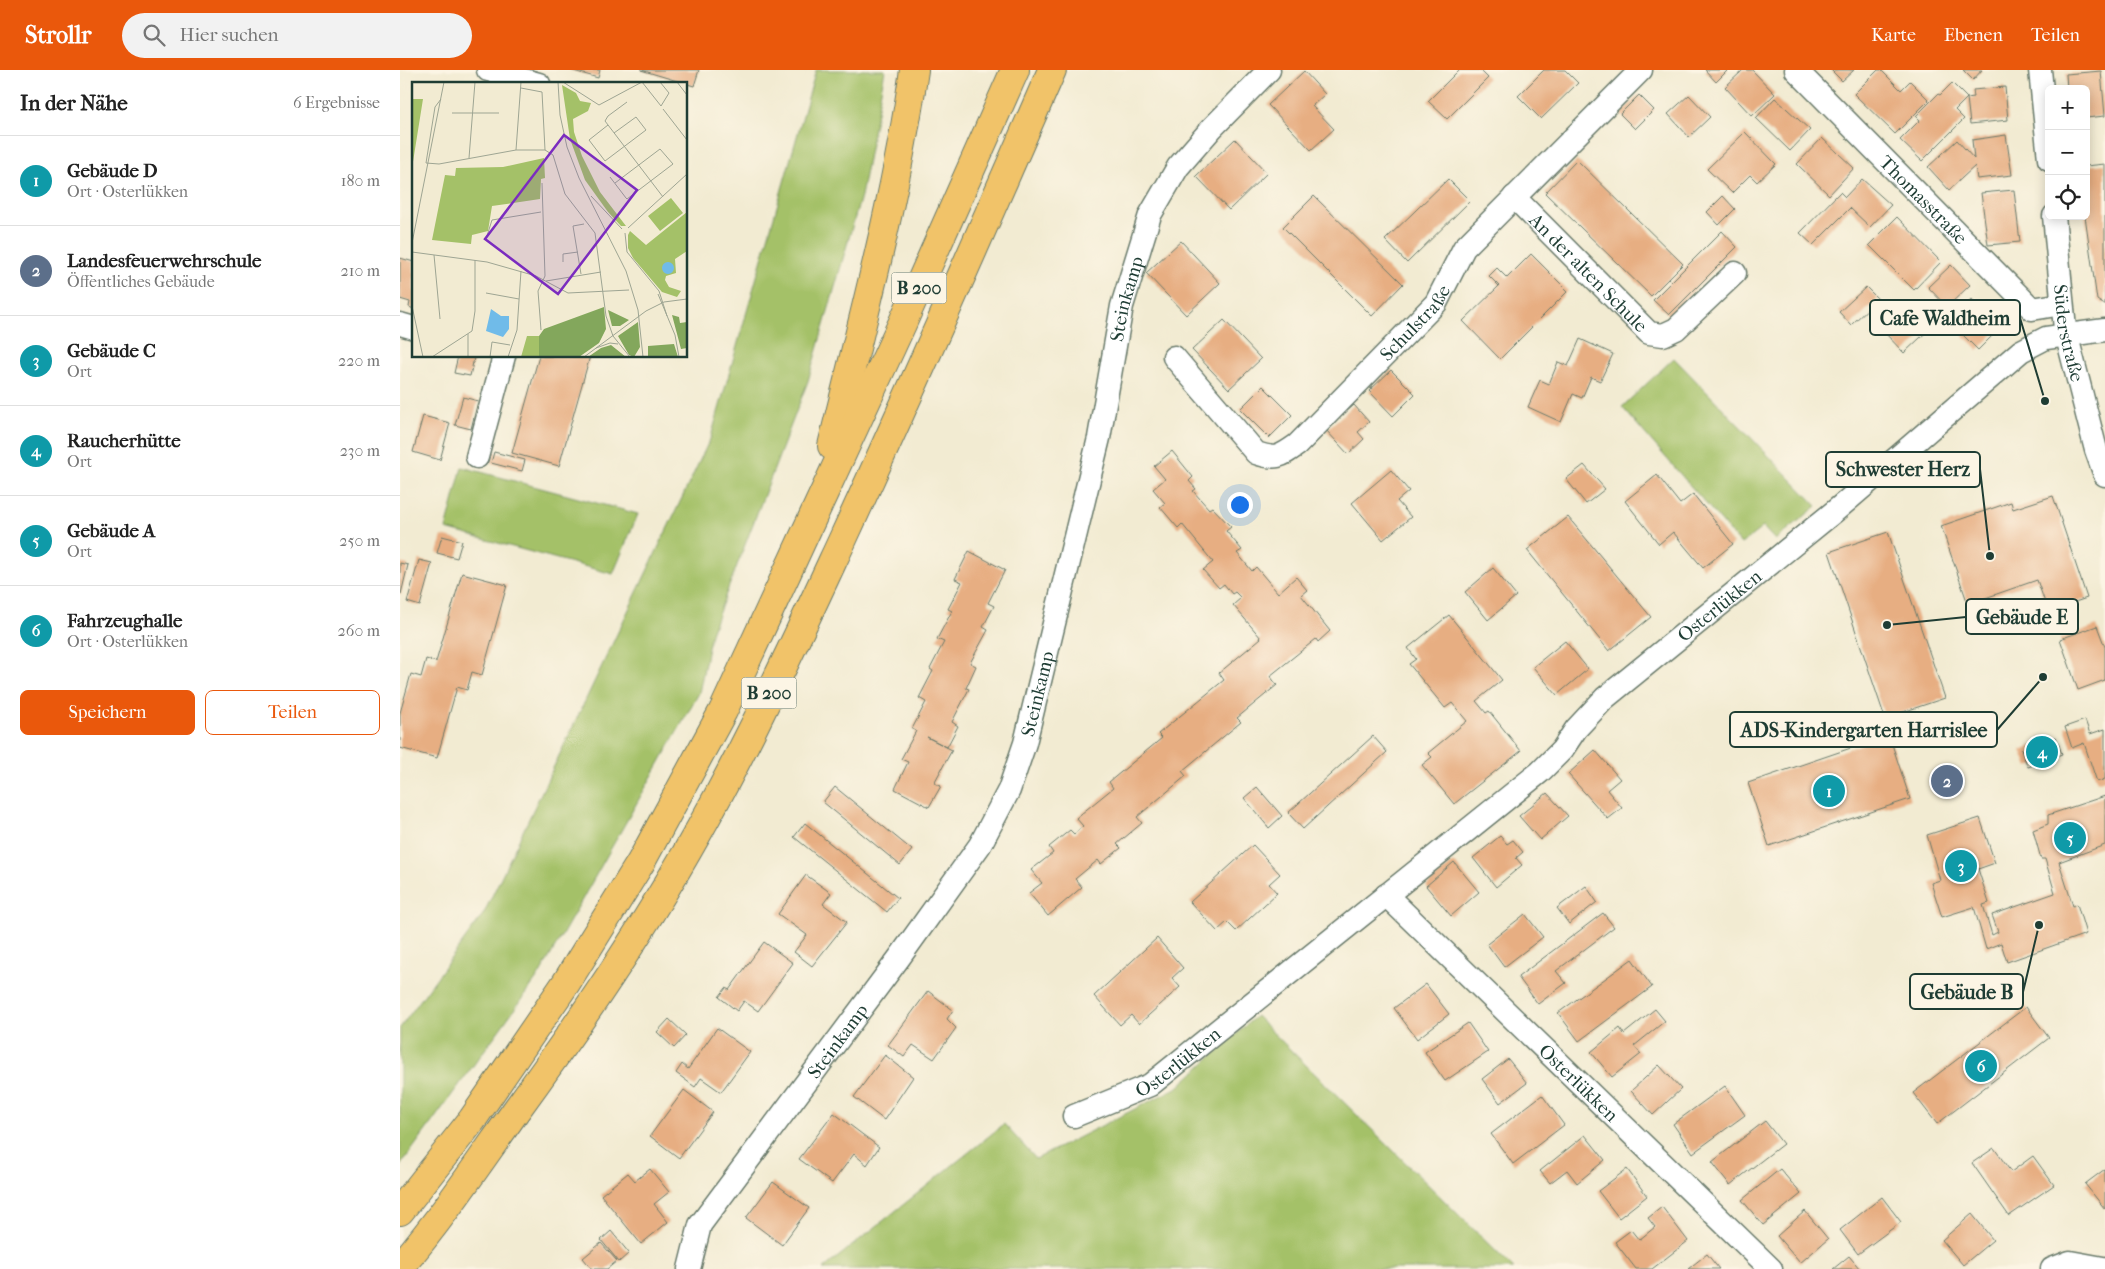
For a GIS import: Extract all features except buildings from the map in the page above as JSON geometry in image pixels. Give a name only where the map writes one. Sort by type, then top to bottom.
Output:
[{"type":"highway","points":[[819,504],[878,252],[914,70]]},
{"type":"highway","name":"B 200","points":[[400,1211],[472,1120],[566,983],[641,862],[723,711],[902,324],[1015,70]]},
{"type":"highway","name":"B 200","points":[[400,1267],[479,1162],[594,1002],[670,882],[728,777],[806,617],[931,347],[1052,70]]},
{"type":"street","points":[[488,70],[532,82]]},
{"type":"street","name":"Steinkamp","points":[[689,1269],[700,1225],[899,958],[980,845],[1009,790],[1025,743],[1100,438],[1122,306],[1150,216],[1178,167],[1212,128],[1269,70]]},
{"type":"street","name":"Schulstraße","points":[[1174,357],[1256,453],[1271,458],[1282,456],[1297,445],[1436,303],[1464,248],[1641,70]]},
{"type":"street","name":"Thomasstraße","points":[[1796,70],[2032,309],[2062,304]]},
{"type":"street","points":[[2040,70],[2046,130]]},
{"type":"street","name":"An der alten Schule","points":[[1514,197],[1649,333],[1663,335],[1676,329],[1735,273]]},
{"type":"street","name":"Süderstraße","points":[[2054,220],[2066,335],[2096,450],[2105,475]]},
{"type":"street","name":"Osterlükken","points":[[1074,1116],[1150,1085],[1540,772],[1562,750],[1576,729],[1605,698],[1835,511],[2021,351],[2046,338],[2105,330]]},
{"type":"street","points":[[477,457],[503,358]]},
{"type":"street","name":"Osterlükken","points":[[1386,896],[1771,1269]]},
{"type":"street","points":[[2052,1269],[2070,1262],[2102,1268]]},
{"type":"green space","points":[[816,70],[885,70],[861,196],[808,381],[711,633],[699,693],[540,974],[400,1166],[400,1028],[484,913],[711,437]]},
{"type":"green space","points":[[1674,358],[1817,506],[1775,540],[1763,527],[1741,544],[1622,407]]},
{"type":"green space","points":[[462,467],[638,514],[613,574],[446,529]]},
{"type":"green space","points":[[1256,1016],[1514,1269],[823,1269],[1004,1124],[1036,1159],[1178,1087]]},
{"type":"place","name":"Cafe Waldheim","points":[[2045,401]]},
{"type":"place","name":"Schwester Herz","points":[[1990,556]]},
{"type":"place","name":"Gebäude E","points":[[1887,625]]},
{"type":"place","name":"ADS-Kindergarten Harrislee","points":[[2043,677]]},
{"type":"place","name":"Raucherhütte","points":[[2042,752]]},
{"type":"place","name":"Landesfeuerwehrschule","points":[[1947,781]]},
{"type":"place","name":"Gebäude D","points":[[1829,791]]},
{"type":"place","name":"Gebäude A","points":[[2070,838]]},
{"type":"place","name":"Gebäude C","points":[[1961,866]]},
{"type":"place","name":"Gebäude B","points":[[2039,925]]},
{"type":"place","name":"Fahrzeughalle","points":[[1981,1066]]}]
